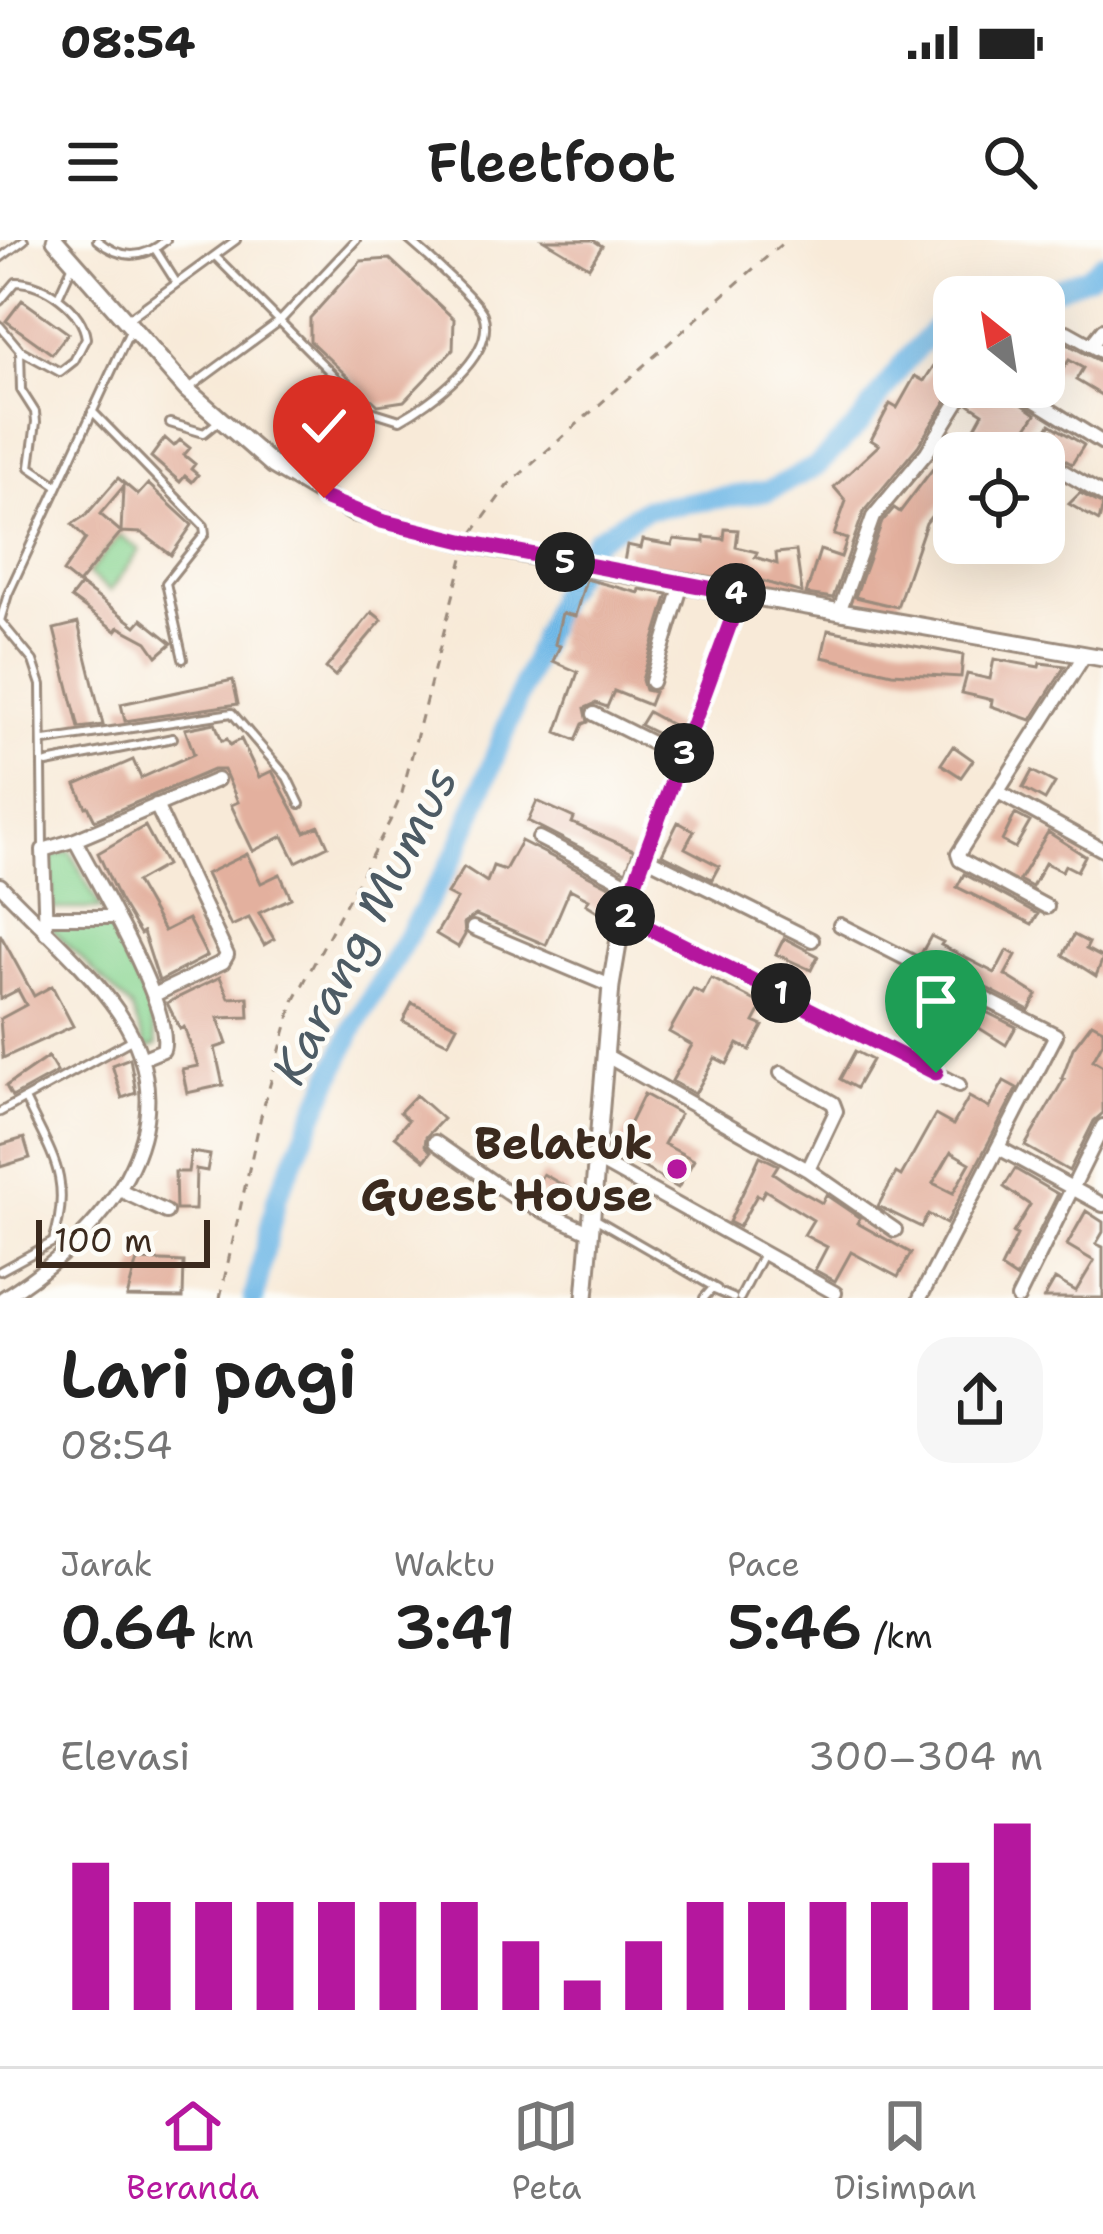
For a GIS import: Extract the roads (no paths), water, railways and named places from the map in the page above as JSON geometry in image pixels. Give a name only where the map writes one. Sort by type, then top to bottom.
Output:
[{"type":"street","points":[[55,240],[187,390],[274,466],[324,498],[381,521],[602,570],[1103,658]]},
{"type":"street","points":[[1067,332],[1097,349],[1103,330]]},
{"type":"street","points":[[839,612],[874,517],[927,452],[954,408]]},
{"type":"street","points":[[1047,408],[1103,443]]},
{"type":"street","points":[[1065,472],[1103,495]]},
{"type":"street","points":[[652,682],[682,584]]},
{"type":"street","points":[[584,1298],[611,986],[623,915],[741,594]]},
{"type":"street","points":[[1047,907],[958,856],[1084,656]]},
{"type":"street","points":[[594,714],[682,758]]},
{"type":"street","points":[[46,933],[44,850],[217,780]]},
{"type":"street","points":[[998,792],[1103,850]]},
{"type":"street","points":[[154,995],[224,962],[227,955],[156,805]]},
{"type":"street","points":[[539,838],[632,886]]},
{"type":"street","points":[[76,840],[154,995],[166,1044],[159,1054],[142,1059]]},
{"type":"street","points":[[643,856],[812,940]]},
{"type":"street","points":[[0,885],[111,1003],[142,1059],[146,1109],[140,1146],[122,1191],[66,1252],[3,1298]]},
{"type":"street","points":[[623,915],[959,1085]]},
{"type":"street","points":[[46,917],[114,917]]},
{"type":"street","points":[[841,925],[1056,1035],[920,1298]]},
{"type":"street","points":[[473,928],[611,986]]},
{"type":"street","points":[[605,1055],[808,1170],[895,1230]]},
{"type":"street","points":[[781,1073],[833,1103],[836,1111],[808,1170]]},
{"type":"street","points":[[1018,1298],[1103,1126]]},
{"type":"street","points":[[435,1142],[518,1199],[590,1224]]},
{"type":"street","points":[[999,1148],[1103,1205]]},
{"type":"street","points":[[597,1160],[835,1293]]},
{"type":"street","points":[[122,1191],[166,1212]]},
{"type":"lane","points":[[0,258],[24,240]]},
{"type":"lane","points":[[97,240],[127,256],[155,249],[166,240]]},
{"type":"lane","points":[[44,850],[45,740],[38,671],[0,621],[4,592],[58,486],[128,325],[176,282],[236,240]]},
{"type":"lane","points":[[187,390],[280,321],[356,240]]},
{"type":"lane","points":[[214,256],[368,410],[400,420],[431,403],[477,355],[485,328],[483,311],[409,240]]},
{"type":"lane","points":[[155,249],[176,282]]},
{"type":"lane","points":[[58,297],[74,262]]},
{"type":"lane","points":[[0,301],[20,280],[58,297],[86,330],[74,361],[60,372],[20,350],[0,326]]},
{"type":"lane","points":[[20,350],[21,390],[36,422],[30,466],[58,486]]},
{"type":"lane","points":[[92,411],[204,526],[205,534],[166,583],[183,659]]},
{"type":"lane","points":[[170,422],[204,433],[221,419]]},
{"type":"lane","points":[[45,740],[232,713],[286,777],[300,804]]},
{"type":"lane","points":[[45,764],[172,739]]},
{"type":"lane","points":[[0,1112],[133,1039]]},
{"type":"lane","points":[[26,1101],[62,1183],[53,1242]]},
{"type":"lane","points":[[590,1224],[736,1298],[763,1254]]},
{"type":"lane","points":[[53,1242],[66,1252]]},
{"type":"lane","points":[[0,1271],[53,1242]]},
{"type":"lane","points":[[704,1298],[717,1289]]},
{"type":"waterway","name":"Karang Mumus","points":[[1065,285],[1088,276],[1103,263]]},
{"type":"waterway","name":"Karang Mumus","points":[[254,1298],[277,1197],[355,1025],[457,852],[558,597],[596,539],[645,509],[768,491],[817,466],[861,422],[933,331]]},
{"type":"place","name":"Belatuk Guest House","points":[[677,1169]]}]
